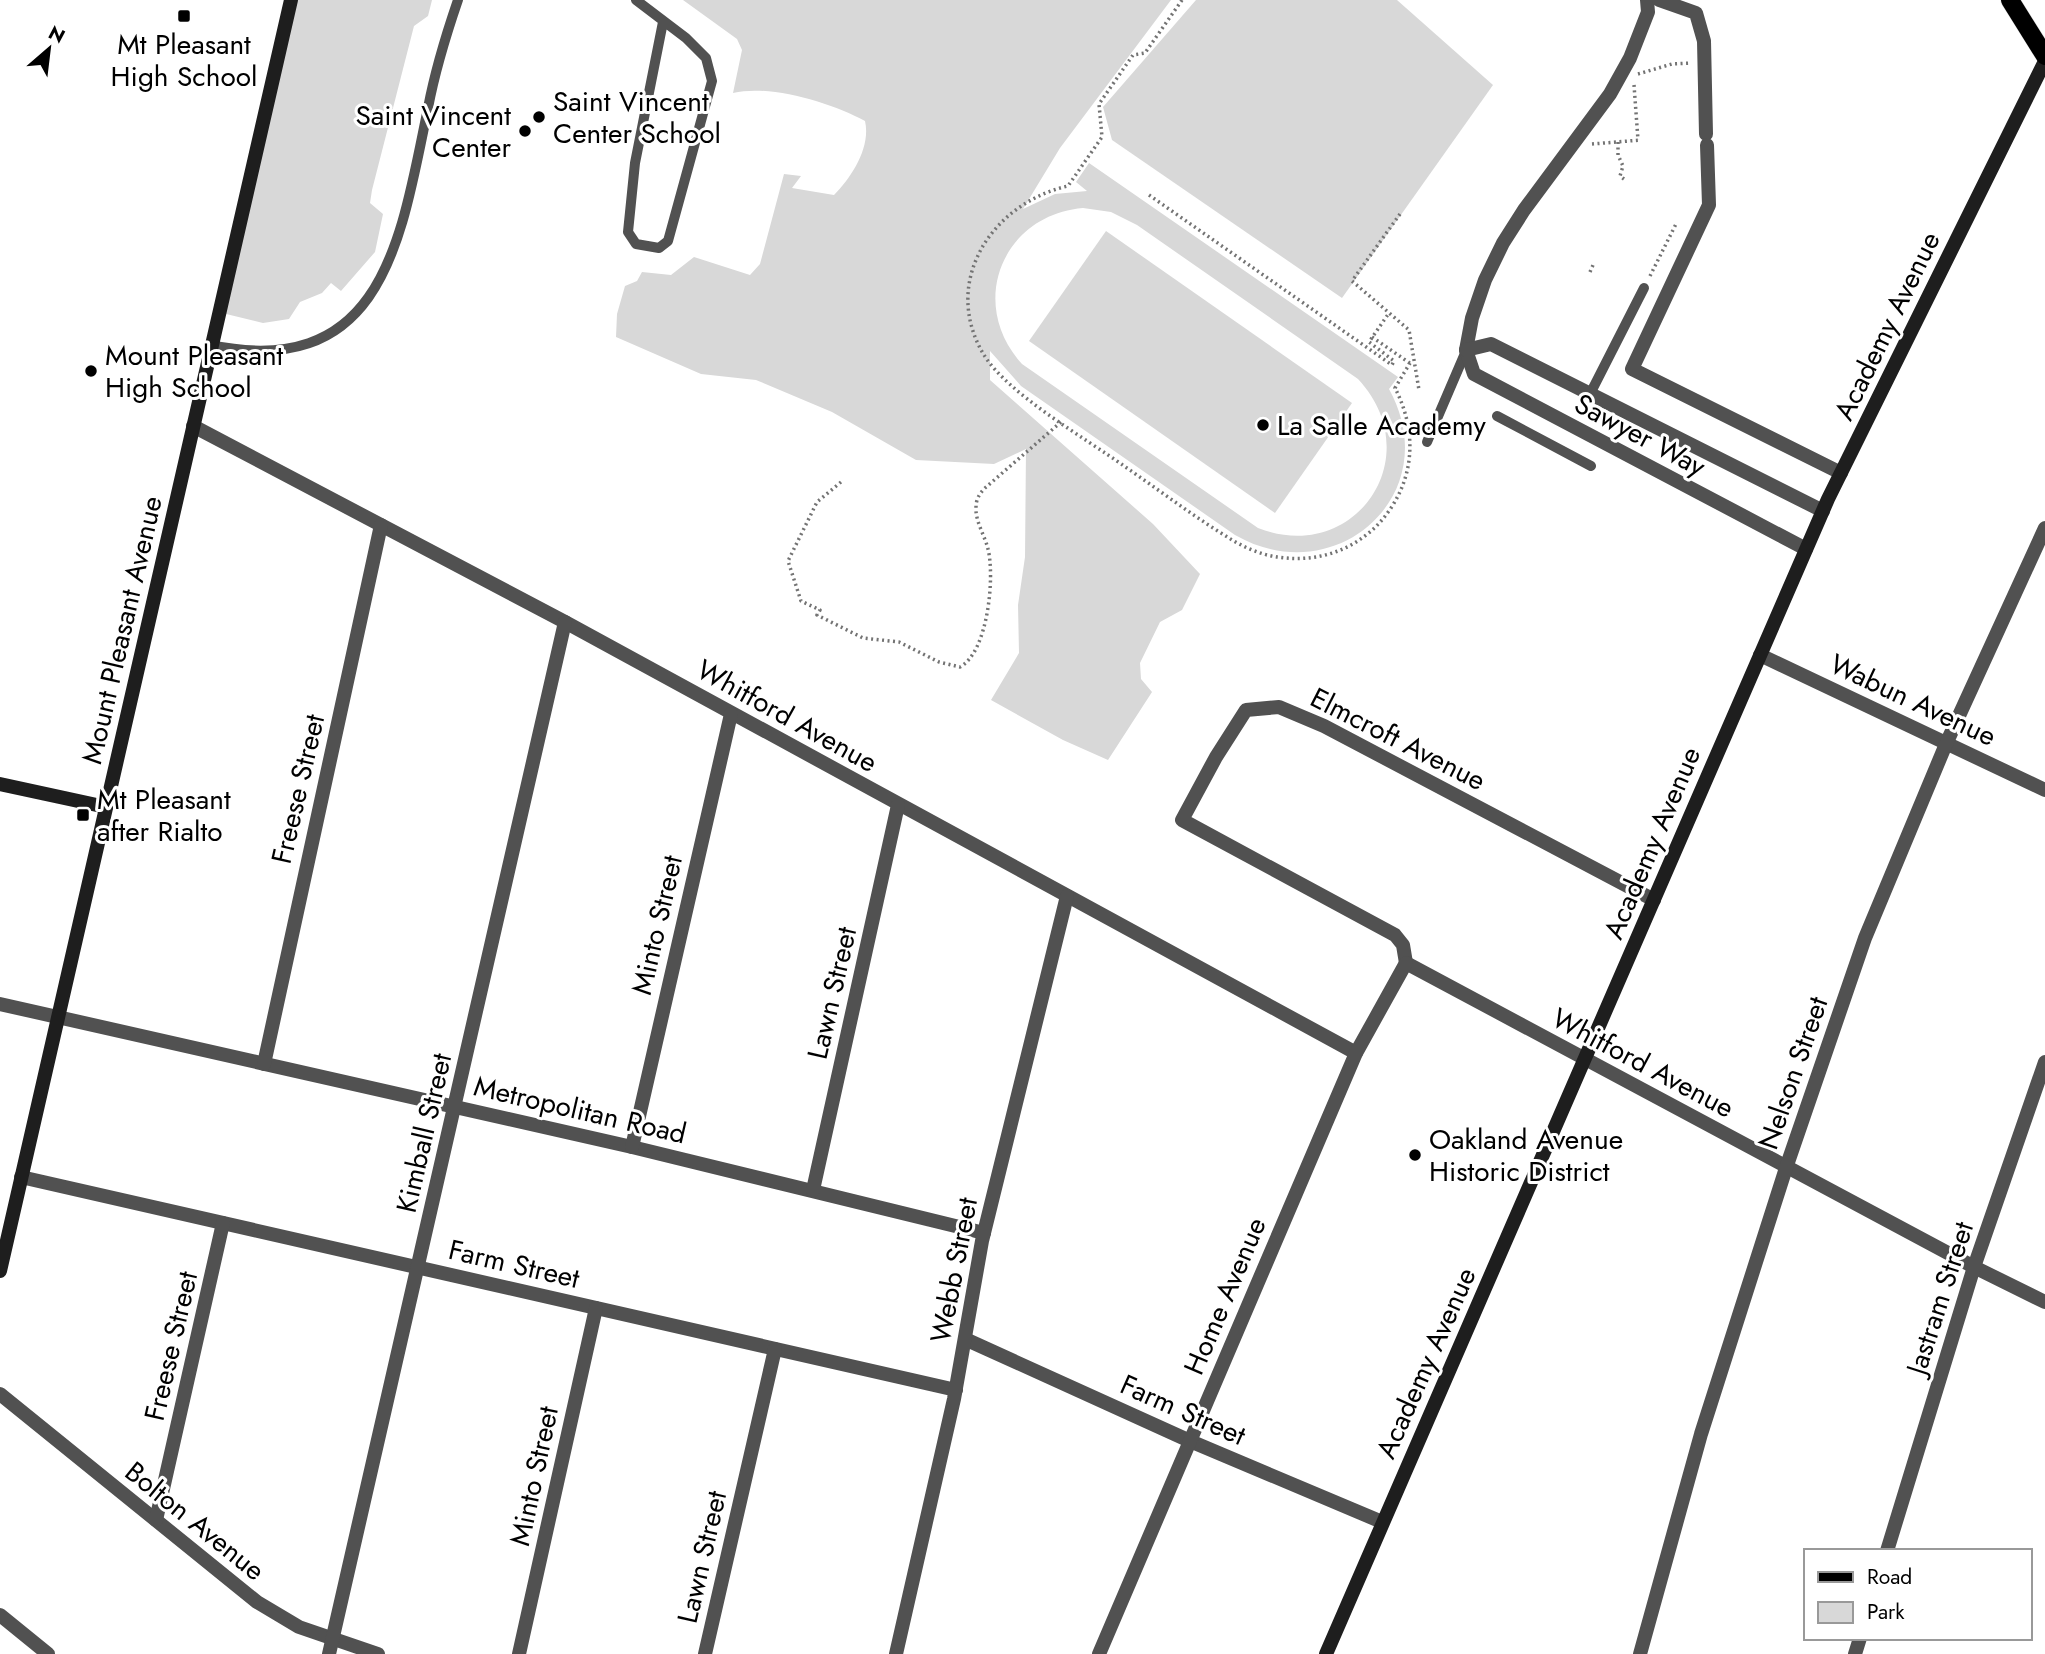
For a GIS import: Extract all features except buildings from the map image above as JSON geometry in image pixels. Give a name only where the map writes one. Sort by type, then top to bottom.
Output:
[{"type":"main road","points":[[2010,0],[2045,56]]},
{"type":"street","name":"Mount Pleasant Avenue","points":[[0,1271],[193,426],[209,345],[239,236],[291,0]]},
{"type":"street","points":[[1466,350],[1472,317],[1503,243],[1610,94],[1630,58],[1648,12],[1647,0]]},
{"type":"street","points":[[1659,0],[1679,3],[1696,13],[1704,41],[1709,205],[1632,369],[1841,473]]},
{"type":"street","name":"Academy Avenue","points":[[1326,1654],[1823,511],[2045,61]]},
{"type":"street","name":"Sawyer Way","points":[[1807,549],[1474,374],[1466,350],[1491,344],[1823,511]]},
{"type":"street","name":"Whitford Avenue","points":[[193,426],[565,622],[1356,1053]]},
{"type":"street","name":"Freese Street","points":[[264,1063],[382,525]]},
{"type":"street","name":"Nelson Street","points":[[1640,1654],[1701,1434],[1786,1168],[1865,938],[1947,744],[2045,528]]},
{"type":"street","name":"Kimball Street","points":[[331,1647],[565,622]]},
{"type":"street","name":"Wabun Avenue","points":[[1760,655],[2045,790]]},
{"type":"street","name":"Elmcroft Avenue","points":[[1406,962],[1403,945],[1395,935],[1182,820],[1216,757],[1246,710],[1279,707],[1324,726],[1654,900]]},
{"type":"street","name":"Minto Street","points":[[632,1147],[731,714]]},
{"type":"street","points":[[0,784],[106,807]]},
{"type":"street","name":"Lawn Street","points":[[813,1190],[898,805]]},
{"type":"street","name":"Webb Street","points":[[896,1654],[956,1390],[984,1233],[1067,896]]},
{"type":"street","name":"Whitford Avenue","points":[[1406,962],[1786,1168],[2045,1302]]},
{"type":"street","name":"Home Avenue","points":[[1099,1654],[1356,1053],[1406,962]]},
{"type":"street","name":"Metropolitan Road","points":[[0,1004],[632,1147],[984,1233]]},
{"type":"street","name":"Jastram Street","points":[[1888,1549],[1974,1267],[2045,1062]]},
{"type":"street","name":"Farm Street","points":[[21,1177],[956,1390]]},
{"type":"street","name":"Freese Street","points":[[156,1520],[223,1223]]},
{"type":"street","name":"Minto Street","points":[[519,1654],[596,1308]]},
{"type":"street","name":"Farm Street","points":[[964,1339],[1191,1441],[1382,1522]]},
{"type":"street","name":"Lawn Street","points":[[705,1654],[775,1349]]},
{"type":"street","name":"Bolton Avenue","points":[[0,1395],[257,1602],[331,1647],[378,1654]]},
{"type":"street","points":[[0,1615],[48,1654]]},
{"type":"lane","points":[[209,345],[239,351],[299,348],[328,336],[353,317],[394,251],[407,212],[428,106],[458,0]]},
{"type":"lane","points":[[636,0],[663,22],[706,58],[712,80],[668,242],[659,247],[636,244],[628,232],[635,163],[663,22]]},
{"type":"lane","points":[[1590,394],[1644,288]]},
{"type":"lane","points":[[1427,442],[1466,350]]},
{"type":"lane","points":[[1497,416],[1591,466]]},
{"type":"path","points":[[1182,0],[1145,53],[1133,55],[1099,104],[1102,137],[1068,186],[1044,191],[1006,215],[989,234],[973,268],[970,308],[975,334],[985,355],[1006,380],[1061,422],[1228,538],[1275,557],[1306,559],[1339,552],[1363,539],[1381,523],[1396,500],[1404,482],[1411,446],[1407,416],[1395,388],[1410,363]]},
{"type":"path","points":[[1590,144],[1639,140],[1633,75],[1672,64],[1693,63]]},
{"type":"path","points":[[1618,142],[1618,155],[1623,166],[1620,176],[1624,179]]},
{"type":"path","points":[[1149,195],[1392,365],[1395,361],[1369,342],[1389,313]]},
{"type":"path","points":[[1400,214],[1352,281],[1409,330],[1419,390]]},
{"type":"path","points":[[1644,288],[1676,224]]},
{"type":"path","points":[[1590,271],[1593,265]]},
{"type":"path","points":[[1372,337],[1415,366]]},
{"type":"path","points":[[841,482],[817,502],[788,561],[801,601],[820,610],[817,615],[863,638],[899,642],[939,662],[961,667],[967,664],[977,643],[991,587],[990,558],[976,514],[977,500],[985,488],[1061,422]]},
{"type":"green space","points":[[292,0],[432,0],[428,16],[414,26],[372,190],[370,203],[383,214],[375,252],[341,291],[331,283],[322,293],[300,302],[289,319],[263,323],[222,313]]},
{"type":"green space","points":[[683,0],[1171,0],[1060,148],[1023,209],[1055,194],[1087,191],[1076,182],[1089,163],[1398,377],[1389,389],[1403,428],[1404,464],[1392,497],[1372,523],[1343,542],[1310,551],[1273,550],[1235,535],[1021,386],[990,351],[990,380],[1153,524],[1200,574],[1182,610],[1160,622],[1140,663],[1141,679],[1152,692],[1108,760],[1063,740],[991,700],[1019,653],[1018,605],[1025,557],[1026,449],[994,464],[916,460],[832,412],[756,380],[701,374],[616,337],[617,314],[625,286],[637,281],[642,272],[671,275],[694,257],[750,275],[760,264],[784,174],[801,176],[792,188],[834,195],[853,171],[863,151],[865,121],[851,114],[782,93],[733,93],[742,50],[737,39]],"holes":[[[1083,208],[1111,212],[1137,225],[1358,379],[1378,409],[1386,440],[1384,470],[1371,497],[1351,518],[1325,532],[1293,536],[1258,528],[1022,364],[1006,340],[997,315],[996,290],[1002,266],[1014,245],[1032,227],[1055,214]]]},
{"type":"green space","points":[[1196,0],[1397,0],[1493,85],[1342,298],[1112,140],[1103,107]]},
{"type":"green space","points":[[1106,231],[1352,403],[1275,513],[1029,341]]},
{"type":"place","name":"Mt Pleasant High School","points":[[184,16]]},
{"type":"place","name":"Saint Vincent Center School","points":[[539,117]]},
{"type":"place","name":"Saint Vincent Center","points":[[525,131]]},
{"type":"place","name":"Mount Pleasant High School","points":[[91,371]]},
{"type":"place","name":"La Salle Academy","points":[[1263,425]]},
{"type":"place","name":"Mt Pleasant after Rialto","points":[[83,815]]},
{"type":"place","name":"Oakland Avenue Historic District","points":[[1415,1155]]}]
